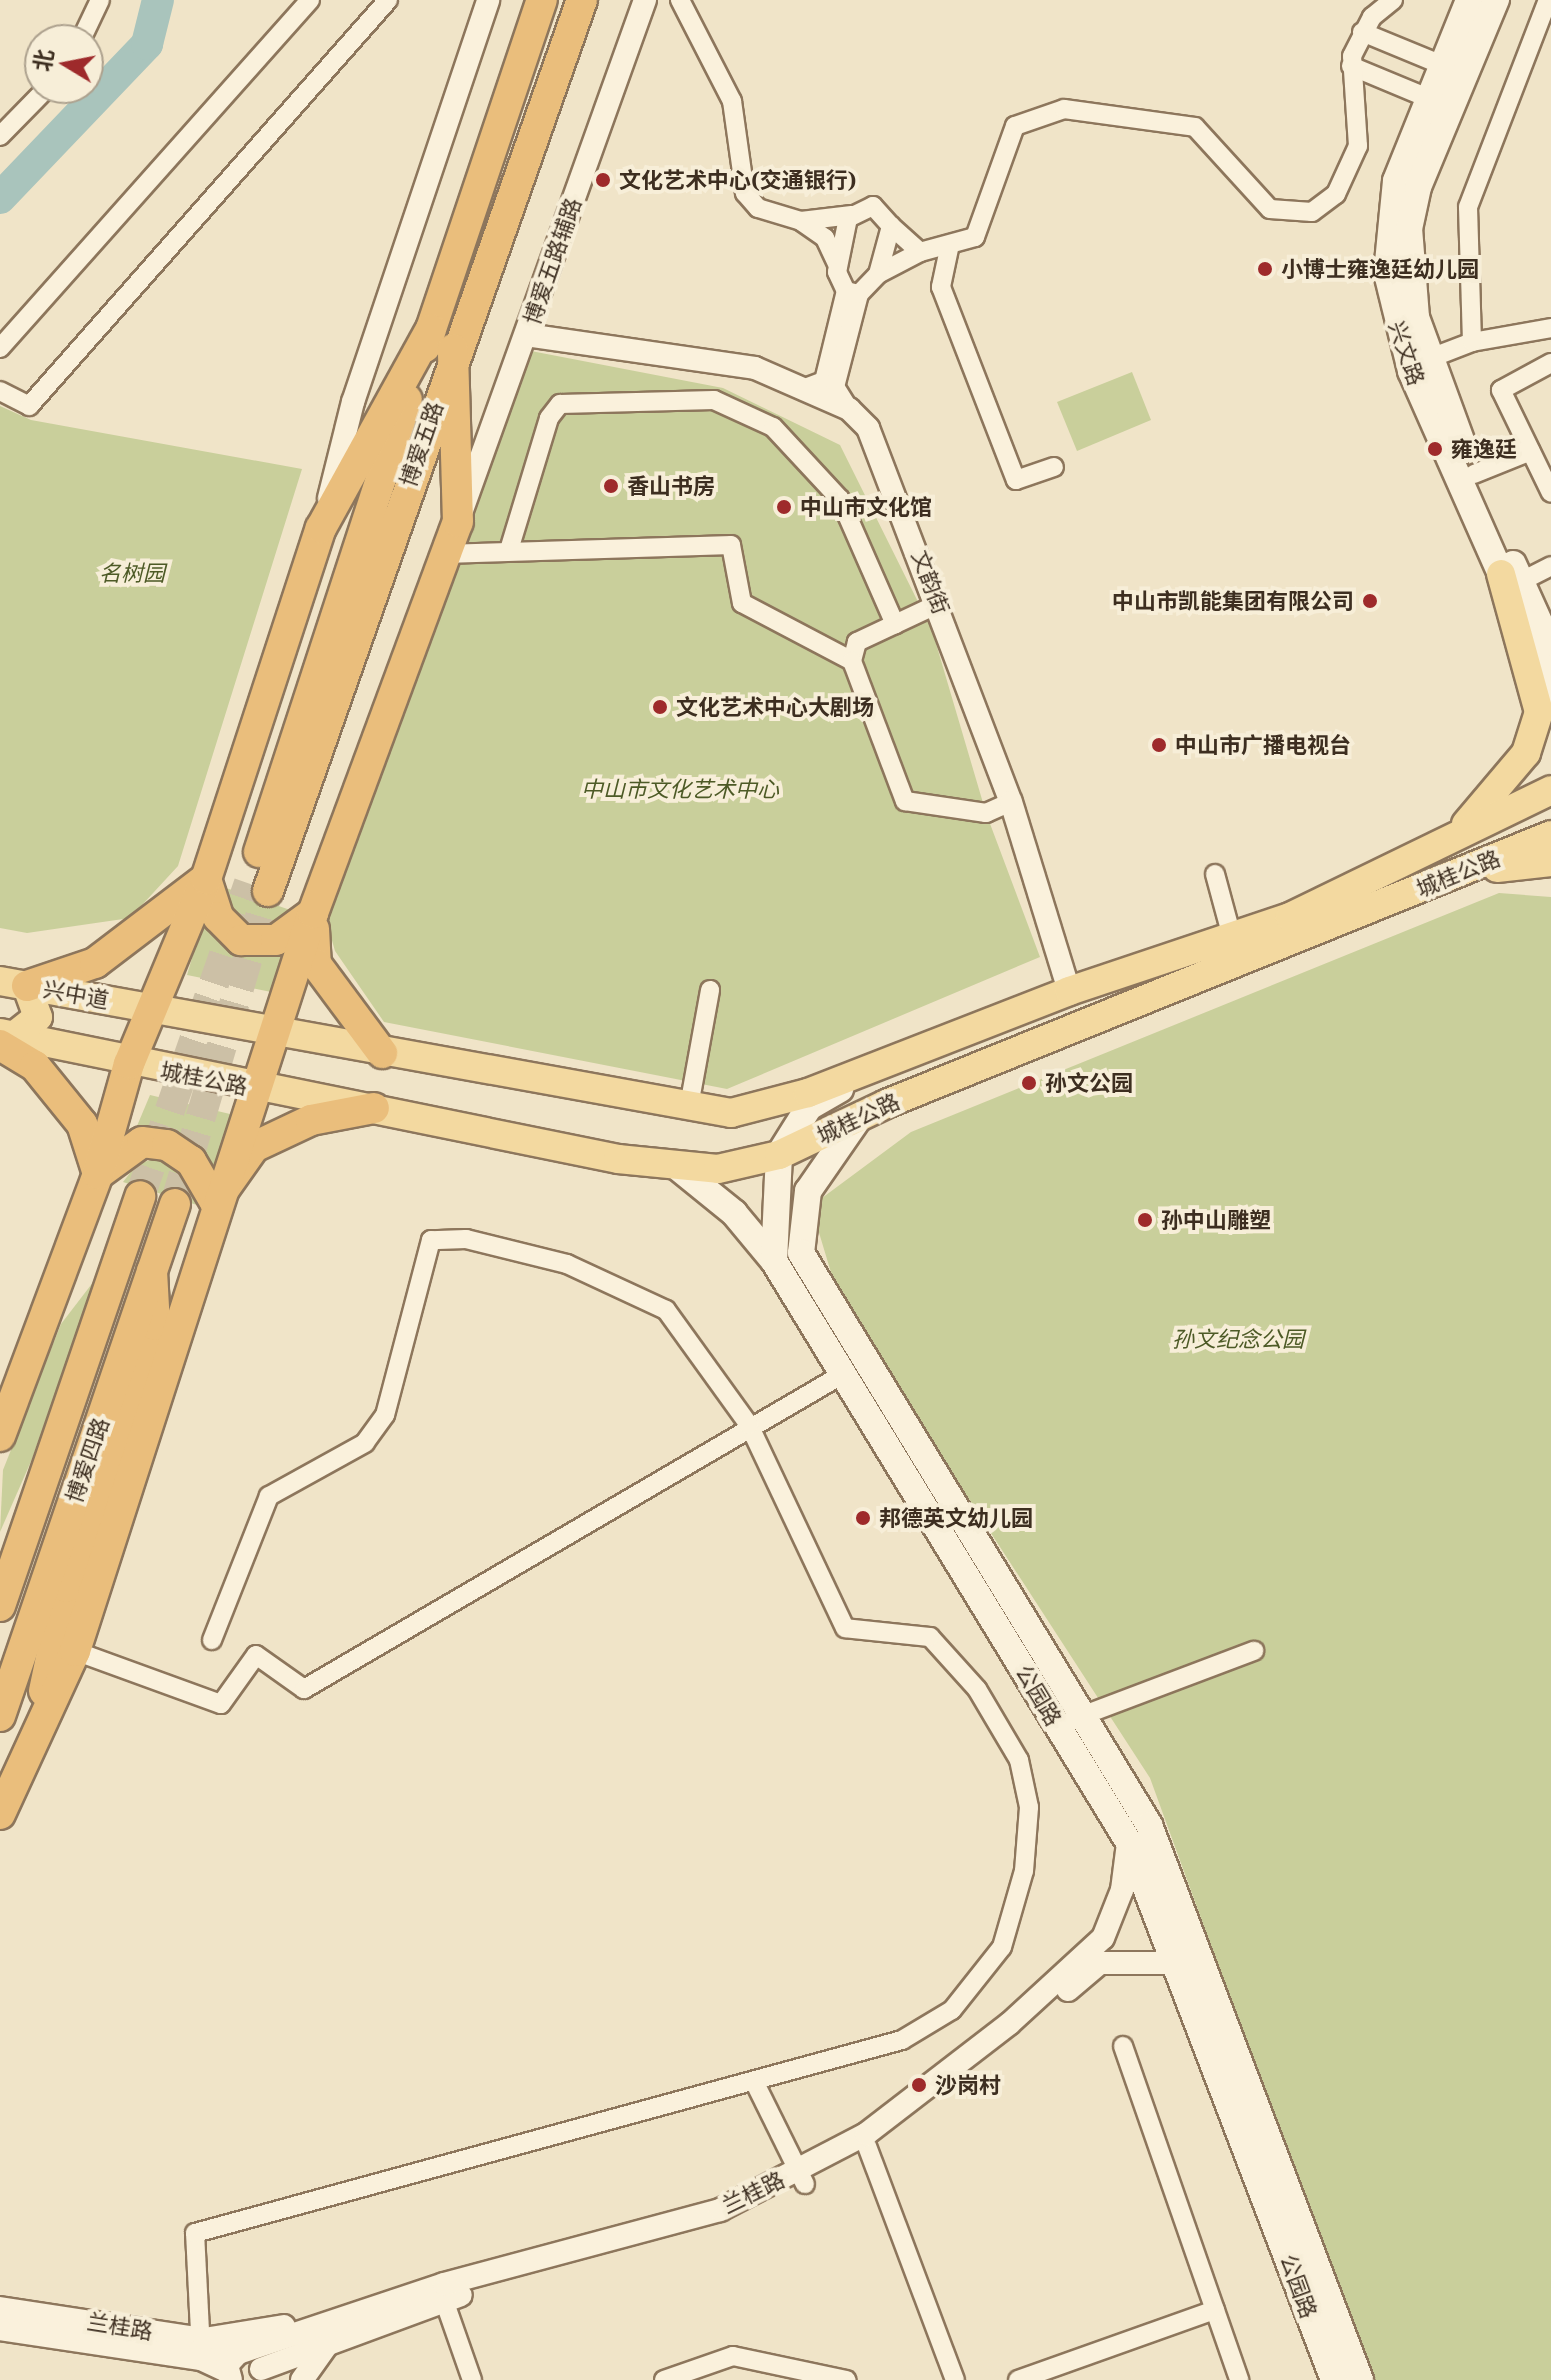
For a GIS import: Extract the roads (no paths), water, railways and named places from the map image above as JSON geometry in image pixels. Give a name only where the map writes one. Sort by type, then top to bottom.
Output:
[{"type":"highway","name":"博爱五路","points":[[258,887],[442,339],[542,0]]},
{"type":"highway","name":"博爱五路","points":[[442,339],[582,0]]},
{"type":"highway","points":[[0,1436],[98,1174],[129,1064],[206,879],[321,528],[442,339]]},
{"type":"highway","points":[[0,1814],[75,1651],[215,1202],[257,1088],[313,913],[458,522],[442,339]]},
{"type":"highway","points":[[206,879],[218,917],[241,940],[276,940],[313,913]]},
{"type":"highway","points":[[14,983],[95,963],[206,879]]},
{"type":"highway","points":[[313,913],[316,964],[382,1053]]},
{"type":"highway","points":[[5,1038],[35,1066],[82,1124],[98,1174]]},
{"type":"highway","points":[[215,1202],[254,1147],[311,1120],[374,1108]]},
{"type":"highway","points":[[98,1174],[142,1142],[167,1145],[191,1161],[215,1202]]},
{"type":"highway","name":"博爱四路","points":[[0,1606],[140,1196]]},
{"type":"highway","name":"博爱四路","points":[[0,1716],[175,1204]]},
{"type":"highway","points":[[0,1796],[36,1716],[66,1587],[141,1376],[155,1325],[152,1271]]},
{"type":"main road","name":"兴文路","points":[[1469,0],[1396,181],[1387,273],[1411,371],[1511,578],[1551,648]]},
{"type":"main road","name":"兴文路","points":[[1496,0],[1418,187],[1409,229],[1416,317],[1428,359],[1474,474],[1551,694]]},
{"type":"main road","points":[[1450,840],[1503,787],[1539,712],[1511,578]]},
{"type":"main road","name":"城桂公路","points":[[152,1008],[382,1053],[731,1113],[874,1068],[1069,991],[1232,937],[1450,840],[1551,790]]},
{"type":"main road","name":"城桂公路","points":[[129,1064],[676,1166],[718,1169],[779,1155],[860,1116],[1551,835]]},
{"type":"main road","points":[[1460,872],[1551,862]]},
{"type":"main road","points":[[5,1038],[38,1017],[14,983]]},
{"type":"main road","name":"兴中道","points":[[14,983],[152,1008]]},
{"type":"main road","points":[[5,1038],[129,1064]]},
{"type":"main road","points":[[774,1261],[779,1155],[809,1107],[874,1068]]},
{"type":"main road","name":"公园路","points":[[860,1116],[808,1191],[801,1253],[1149,1825],[1165,1892],[1190,1959],[1360,2380]]},
{"type":"main road","name":"公园路","points":[[676,1166],[734,1213],[774,1261],[1128,1841],[1165,1892]]},
{"type":"main road","name":"公园路","points":[[1190,1959],[1334,2380]]},
{"type":"street","points":[[89,24],[100,0]]},
{"type":"street","points":[[0,348],[310,0]]},
{"type":"street","points":[[0,391],[29,406],[388,0]]},
{"type":"street","points":[[321,528],[353,402],[488,0]]},
{"type":"street","name":"博爱五路辅路","points":[[458,522],[645,0]]},
{"type":"street","points":[[680,0],[732,101],[745,193],[758,208],[801,221],[825,238],[852,293],[835,387],[849,409]]},
{"type":"street","points":[[808,387],[824,381],[852,293],[878,274],[920,252],[949,249],[975,237],[986,218],[1015,126],[1064,109],[1195,127],[1270,209],[1312,212],[1336,194],[1358,146],[1351,66],[1362,32],[1393,0]]},
{"type":"street","points":[[1472,342],[1468,207],[1548,0]]},
{"type":"street","points":[[1362,32],[1442,65]]},
{"type":"street","points":[[1351,66],[1428,98]]},
{"type":"street","points":[[0,136],[31,104]]},
{"type":"street","points":[[801,221],[852,215],[873,206],[920,252]]},
{"type":"street","points":[[838,266],[852,215]]},
{"type":"street","points":[[878,274],[891,226]]},
{"type":"street","points":[[949,249],[941,287],[1016,480],[1054,467]]},
{"type":"street","points":[[1428,359],[1472,342],[1551,328]]},
{"type":"street","name":"文韵街","points":[[526,335],[755,368],[808,387],[849,409],[868,428],[940,603],[1011,802],[1069,991]]},
{"type":"street","points":[[1551,363],[1501,390],[1551,493]]},
{"type":"street","points":[[509,550],[549,418],[560,404],[714,400],[773,427],[840,499],[895,624]]},
{"type":"street","points":[[1474,474],[1531,451]]},
{"type":"street","points":[[445,554],[509,550],[635,553],[731,545],[742,603],[852,661]]},
{"type":"street","points":[[1511,578],[1551,566]]},
{"type":"street","points":[[940,603],[857,642],[852,661],[905,801],[986,813],[1011,802]]},
{"type":"street","points":[[1215,874],[1232,937]]},
{"type":"street","points":[[689,1106],[710,990]]},
{"type":"street","points":[[212,1640],[269,1496],[365,1443],[385,1415],[431,1240],[466,1239],[567,1264],[666,1310],[751,1428],[845,1628],[930,1637],[977,1689],[1019,1760],[1029,1807],[1024,1871],[1002,1947],[952,2010],[902,2040],[195,2233],[201,2349],[345,2316]]},
{"type":"street","points":[[75,1651],[221,1704],[256,1655],[304,1689],[843,1374]]},
{"type":"street","points":[[1058,1725],[1254,1651]]},
{"type":"street","name":"兰桂路","points":[[260,2376],[330,2341],[444,2300],[720,2224],[801,2177],[866,2134],[1009,2024],[1103,1938],[1114,1912],[1128,1841]]},
{"type":"street","points":[[1114,1912],[1165,1892]]},
{"type":"street","name":"兰桂路","points":[[0,2308],[201,2349],[231,2367],[345,2316],[720,2210],[801,2177],[867,2146],[1100,1963],[1190,1959]]},
{"type":"street","points":[[1123,2046],[1239,2380]]},
{"type":"street","points":[[754,2081],[801,2177]]},
{"type":"street","points":[[867,2146],[955,2380]]},
{"type":"street","points":[[444,2300],[472,2380]]},
{"type":"street","points":[[1018,2380],[1215,2310]]},
{"type":"street","name":"兰桂路","points":[[0,2329],[177,2356],[201,2349]]},
{"type":"street","points":[[302,2380],[330,2341]]},
{"type":"street","points":[[177,2356],[260,2376]]},
{"type":"street","points":[[664,2380],[733,2356],[846,2380]]},
{"type":"waterway","points":[[0,198],[147,44],[158,0]]},
{"type":"tunnel","points":[[140,1196],[249,883]]},
{"type":"tunnel","points":[[175,1204],[268,891]]},
{"type":"place","name":"文化艺术中心(交通银行)","points":[[603,180]]},
{"type":"place","name":"小博士雍逸廷幼儿园","points":[[1265,269]]},
{"type":"place","name":"雍逸廷","points":[[1435,449]]},
{"type":"place","name":"香山书房","points":[[611,486]]},
{"type":"place","name":"中山市文化馆","points":[[784,507]]},
{"type":"place","name":"中山市凯能集团有限公司","points":[[1370,601]]},
{"type":"place","name":"文化艺术中心大剧场","points":[[660,707]]},
{"type":"place","name":"中山市广播电视台","points":[[1159,745]]},
{"type":"place","name":"孙文公园","points":[[1029,1083]]},
{"type":"place","name":"孙中山雕塑","points":[[1145,1220]]},
{"type":"place","name":"邦德英文幼儿园","points":[[863,1518]]},
{"type":"place","name":"沙岗村","points":[[919,2085]]},
{"type":"park label","name":"名树园","points":[[132,573]]},
{"type":"park label","name":"中山市文化艺术中心","points":[[680,789]]},
{"type":"park label","name":"孙文纪念公园","points":[[1238,1339]]}]
